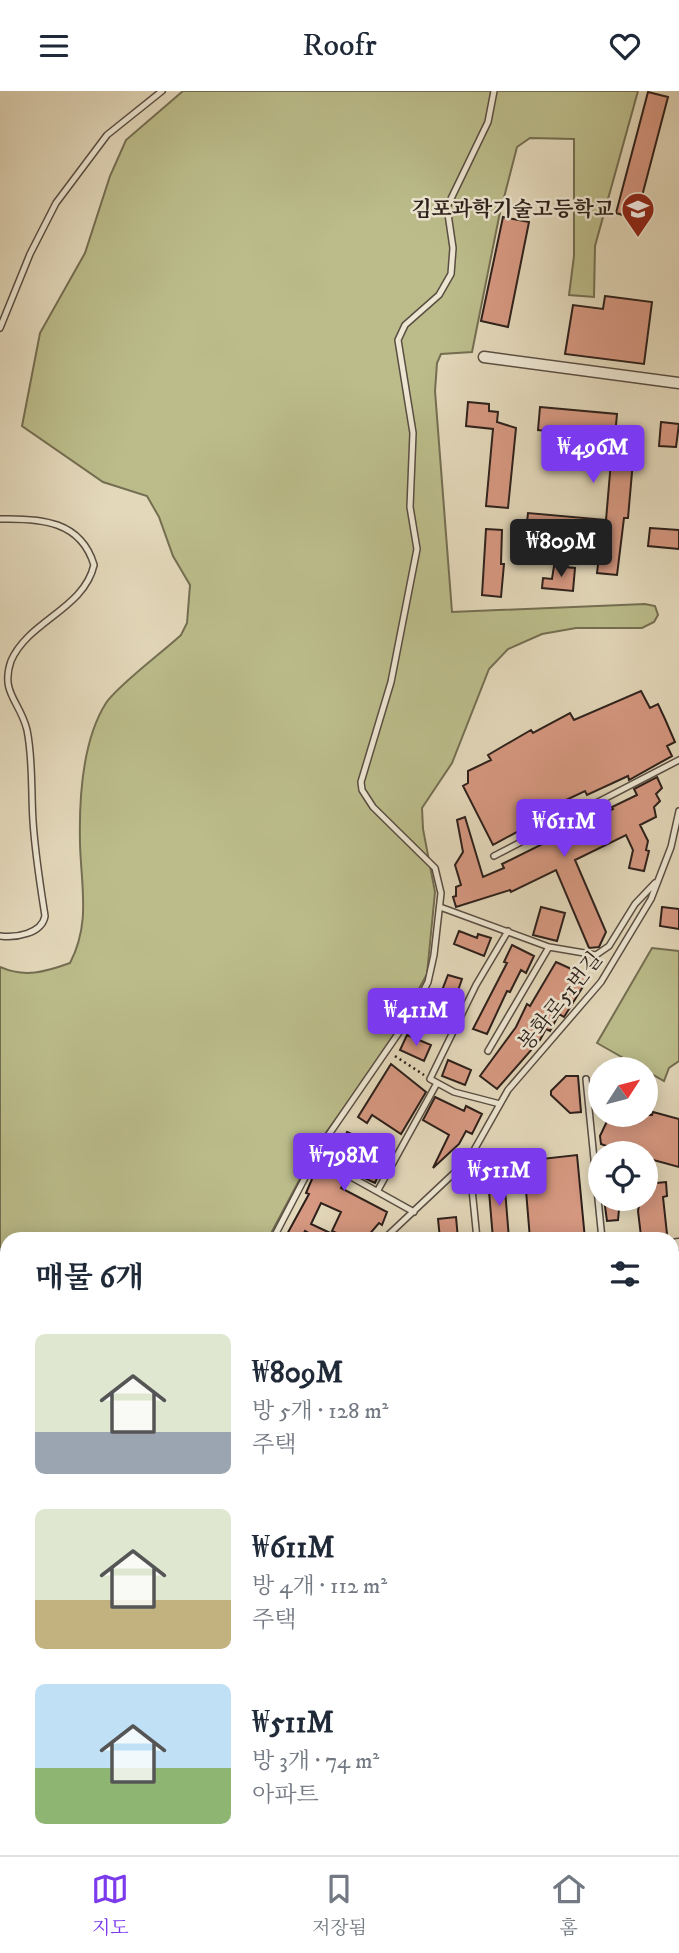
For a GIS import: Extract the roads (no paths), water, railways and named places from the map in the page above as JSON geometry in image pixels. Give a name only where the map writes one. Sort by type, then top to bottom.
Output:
[{"type":"street","points":[[484,357],[679,383]]},
{"type":"lane","points":[[0,328],[30,254],[56,203],[107,135],[162,91]]},
{"type":"lane","points":[[277,1232],[323,1143],[388,1051],[428,982],[440,907],[440,882],[435,868],[373,807],[362,790],[361,782],[391,682],[417,549],[410,507],[413,433],[398,340],[405,325],[439,295],[451,274],[453,249],[447,207],[488,122],[494,91]]},
{"type":"lane","points":[[0,519],[43,522],[72,531],[83,541],[94,565],[86,584],[20,645],[5,676],[5,685],[21,713],[28,736],[34,843],[45,916],[44,922],[34,931],[0,936]]},
{"type":"lane","points":[[494,856],[679,760]]},
{"type":"lane","name":"봉화로51번길","points":[[392,1232],[469,1159],[500,1104],[528,1066],[601,982],[634,929],[660,878],[679,811]]},
{"type":"lane","name":"봉화로51번길","points":[[440,907],[548,947],[587,955],[603,952],[635,904],[660,878]]},
{"type":"lane","points":[[500,1104],[454,1092],[430,1079],[476,985],[508,931]]},
{"type":"lane","name":"봉화로51번길","points":[[488,1051],[548,947]]},
{"type":"lane","points":[[586,1079],[600,1232]]},
{"type":"lane","points":[[378,1190],[437,1083]]},
{"type":"lane","points":[[469,1159],[476,1232]]},
{"type":"lane","points":[[353,1178],[414,1212]]},
{"type":"place","name":"김포과학기술고등학교","points":[[638,239]]}]
